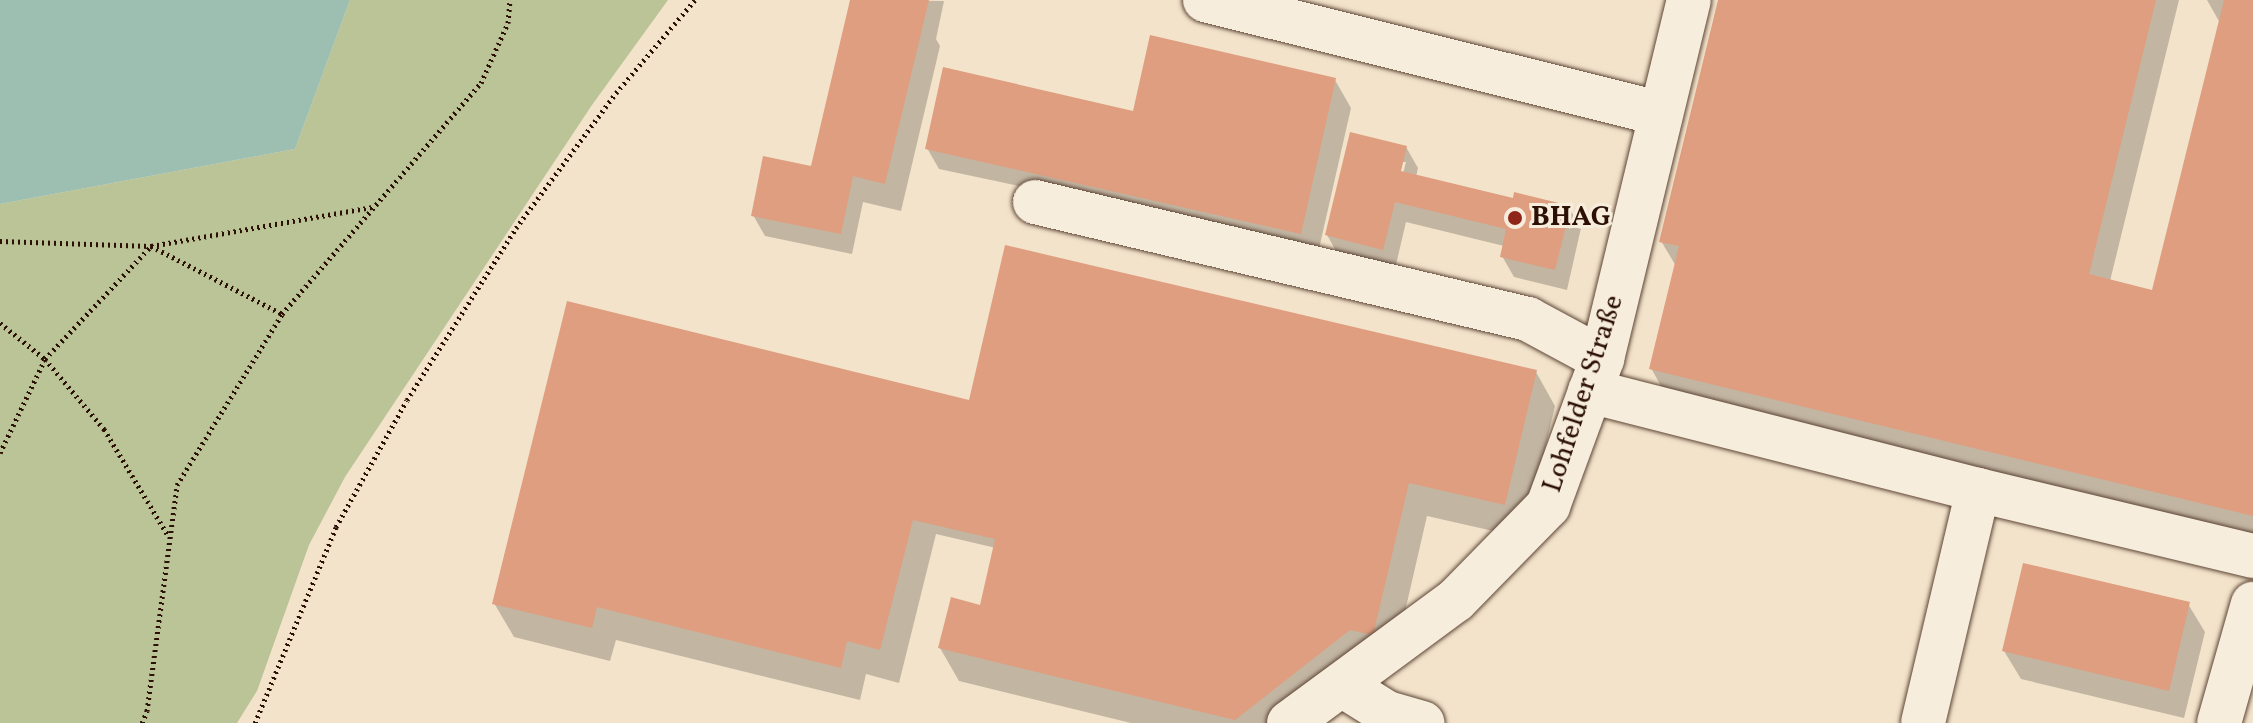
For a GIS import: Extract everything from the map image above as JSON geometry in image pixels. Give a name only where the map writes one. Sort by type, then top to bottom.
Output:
[{"type":"street","points":[[1205,0],[1661,114]]},
{"type":"street","name":"Lohfelder Straße","points":[[1289,723],[1456,600],[1548,506],[1596,375],[1689,0]]},
{"type":"street","points":[[1035,202],[1528,319],[1596,375],[1978,490],[2253,556]]},
{"type":"street","points":[[1923,723],[1978,490]]},
{"type":"street","points":[[2219,723],[2253,604]]},
{"type":"street","points":[[1342,685],[1387,713],[1423,723]]},
{"type":"path","points":[[142,723],[147,711],[177,485],[282,314],[481,83],[508,23],[510,0]]},
{"type":"path","points":[[255,723],[336,527],[407,400],[516,228],[616,93],[695,0]]},
{"type":"path","points":[[0,241],[151,246],[372,207]]},
{"type":"path","points":[[151,246],[282,314]]},
{"type":"path","points":[[0,453],[45,359],[151,246]]},
{"type":"path","points":[[0,323],[45,359],[104,429],[169,538]]},
{"type":"shaded area","points":[[0,0],[350,0],[295,149],[0,204]]},
{"type":"shaded area","points":[[350,0],[668,0],[592,105],[345,477],[309,545],[257,691],[237,723],[0,723],[0,204],[295,149]]},
{"type":"building","points":[[850,0],[929,0],[885,184],[853,176],[841,234],[751,216],[763,156],[811,166]]},
{"type":"building","points":[[1718,0],[2156,0],[2089,274],[2152,290],[2224,0],[2253,0],[2253,516],[1649,369],[1679,246],[1659,242]]},
{"type":"building","points":[[1150,35],[1336,78],[1301,234],[925,149],[943,67],[1133,111]]},
{"type":"building","points":[[1350,132],[1407,146],[1401,171],[1513,198],[1514,192],[1571,206],[1555,270],[1500,257],[1506,229],[1395,202],[1383,250],[1325,235]]},
{"type":"building","points":[[1005,245],[1537,370],[1505,505],[1409,483],[1373,635],[1350,630],[1235,720],[938,648],[951,597],[980,605],[995,539],[913,520],[880,650],[847,641],[841,668],[597,607],[592,628],[492,604],[567,301],[969,400]]},
{"type":"building","points":[[2023,563],[2190,602],[2169,691],[2002,651]]},
{"type":"place","name":"BHAG","points":[[1515,218]]}]
